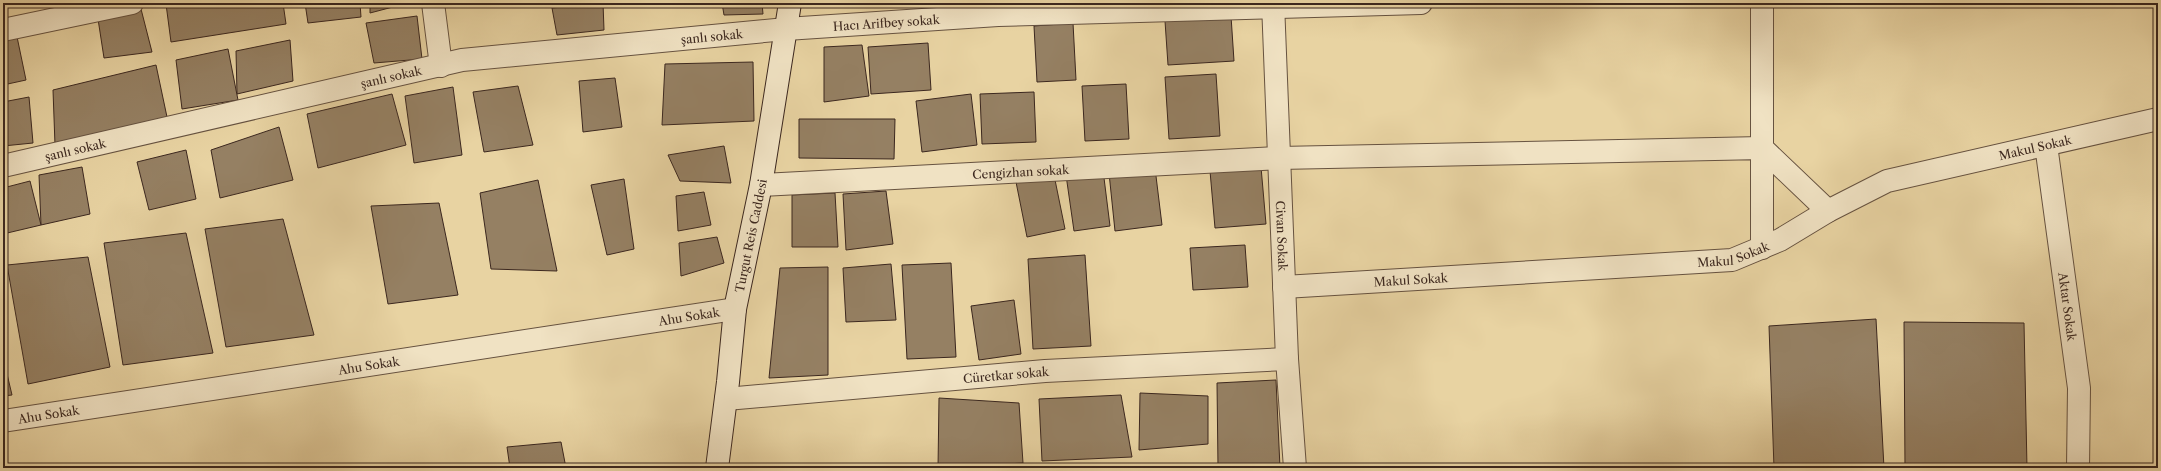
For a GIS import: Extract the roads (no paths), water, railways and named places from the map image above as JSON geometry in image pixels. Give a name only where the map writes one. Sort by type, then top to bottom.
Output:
[{"type":"street","points":[[3,30],[132,3]]},
{"type":"street","points":[[433,3],[441,66]]},
{"type":"street","name":"Turgut Reis Caddesi","points":[[717,468],[735,309],[761,184],[790,3]]},
{"type":"street","name":"Hacı Arifbey sokak","points":[[786,29],[998,15],[1273,5],[1421,3]]},
{"type":"street","points":[[1762,3],[1762,248]]},
{"type":"street","name":"Civan Sokak","points":[[1273,5],[1287,359],[1294,468]]},
{"type":"street","name":"şanlı sokak","points":[[3,166],[462,60],[786,29]]},
{"type":"street","name":"Makul Sokak","points":[[1284,287],[1732,260],[1780,240],[1828,211],[1887,181],[2158,119]]},
{"type":"street","name":"Aktar Sokak","points":[[2046,145],[2079,388],[2078,468]]},
{"type":"street","points":[[1762,148],[1828,211]]},
{"type":"street","name":"Cengizhan sokak","points":[[761,184],[1280,158],[1762,148]]},
{"type":"street","name":"Ahu Sokak","points":[[3,421],[735,309]]},
{"type":"street","name":"Cüretkar sokak","points":[[726,399],[1045,371],[1287,359]]}]
